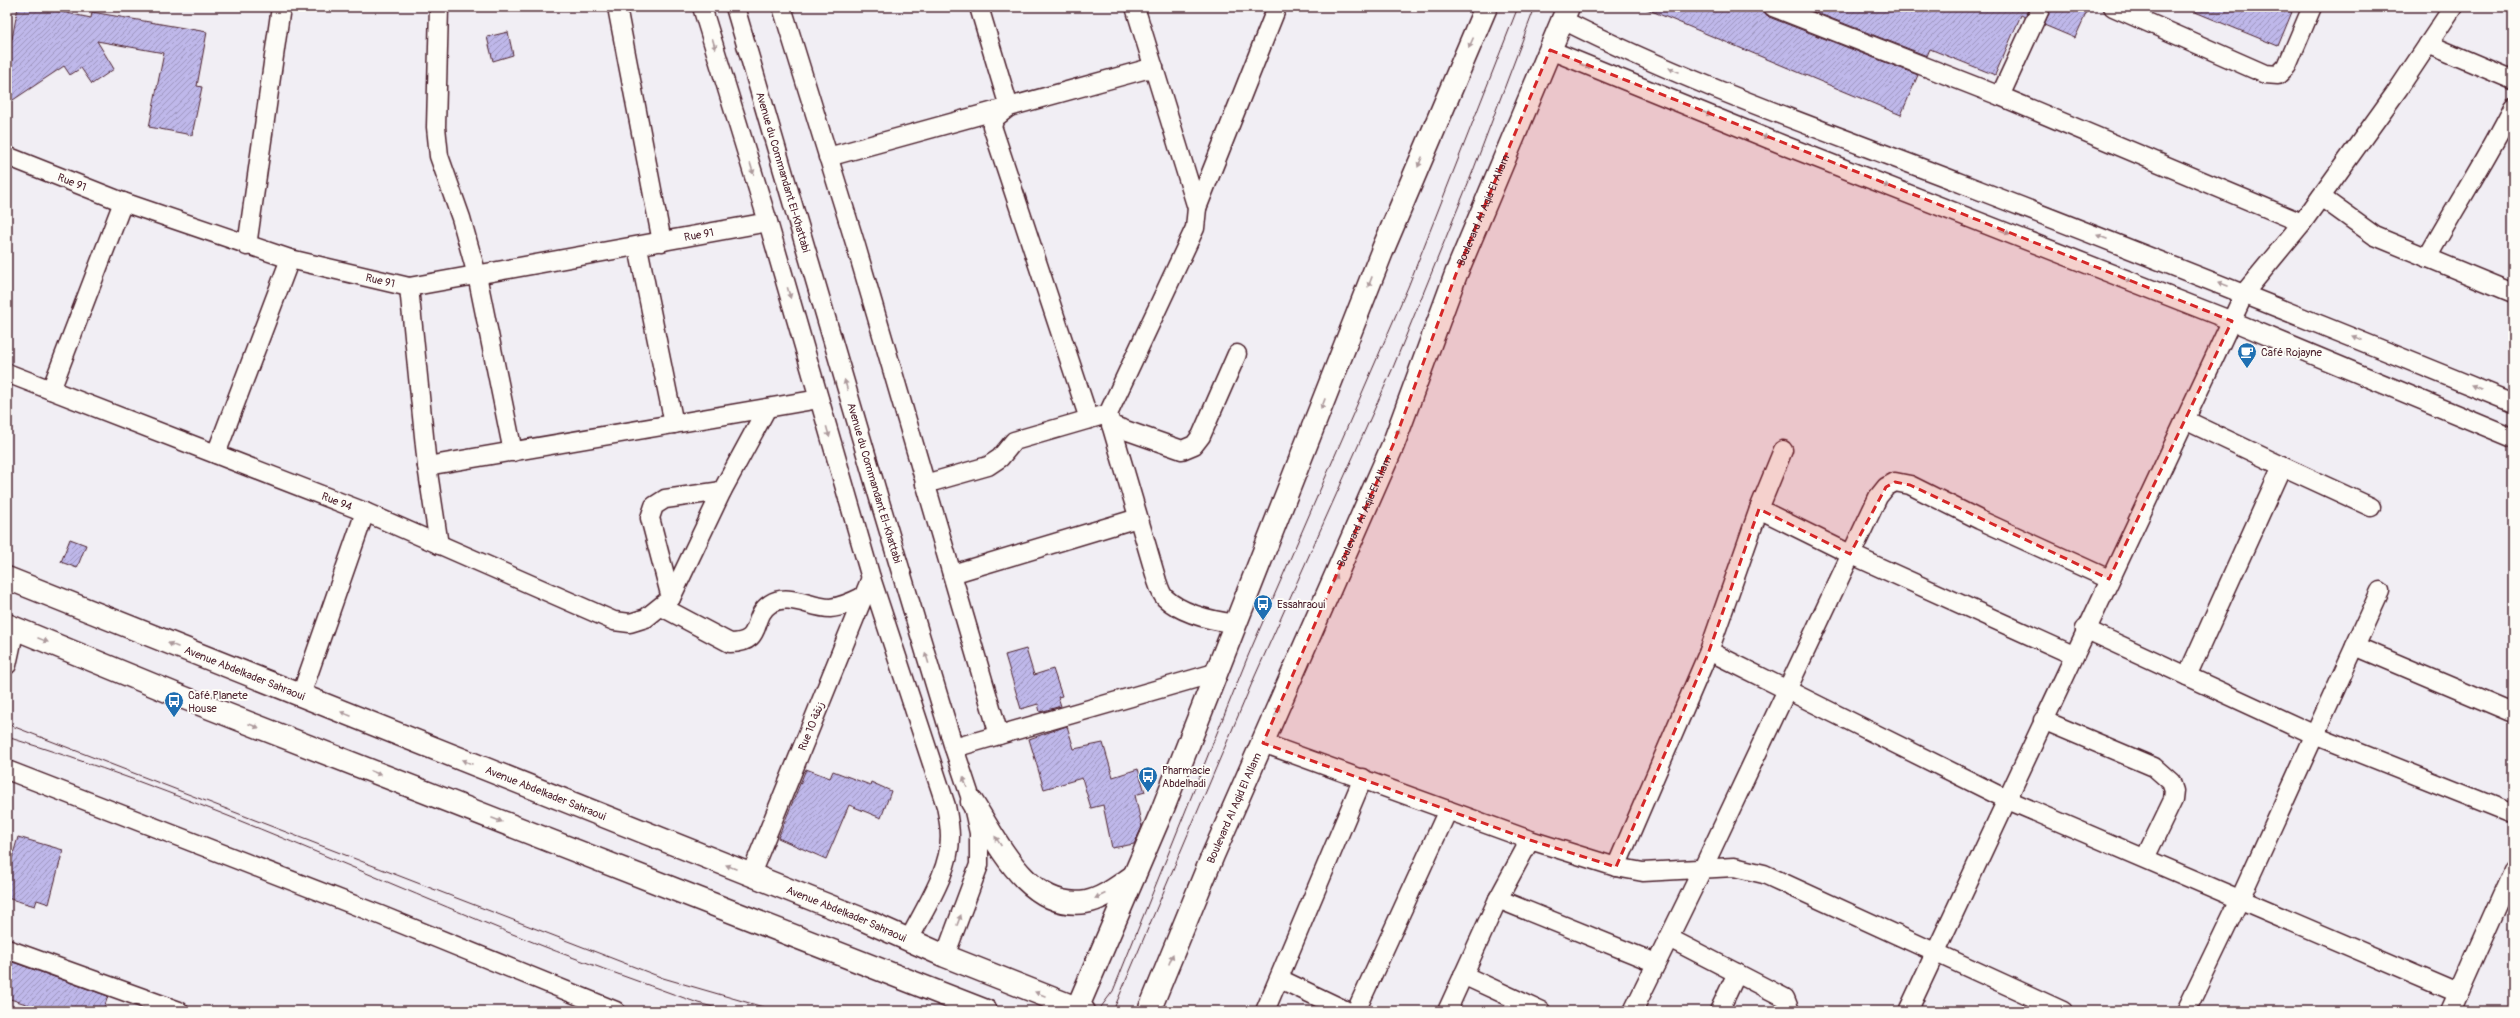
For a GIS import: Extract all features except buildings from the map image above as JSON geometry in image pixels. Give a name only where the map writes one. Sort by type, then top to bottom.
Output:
[{"type":"main road","points":[[1079,1010],[1218,672],[1383,249],[1486,7]]},
{"type":"main road","name":"Boulevard Al Aqid El Allam","points":[[1149,1011],[1213,855],[1390,452],[1456,274],[1565,14]]},
{"type":"main road","name":"Avenue Abdelkader Sahraoui","points":[[7,578],[750,874],[945,956],[1079,1010]]},
{"type":"main road","points":[[11,627],[182,697],[986,1011]]},
{"type":"main road","points":[[972,802],[1021,874],[1038,892],[1053,899],[1086,902],[1102,896],[1134,876]]},
{"type":"street","points":[[247,246],[281,7]]},
{"type":"street","points":[[439,7],[436,127],[439,156],[461,218],[477,275],[513,452]]},
{"type":"street","points":[[618,7],[662,242]]},
{"type":"street","points":[[702,7],[768,222],[872,578],[946,806],[950,837],[943,870],[909,940]]},
{"type":"street","name":"Avenue du Commandant El-Khattabi","points":[[735,7],[954,748],[972,802],[979,833],[979,865],[945,956]]},
{"type":"street","points":[[782,7],[828,157],[999,735]]},
{"type":"street","points":[[979,7],[1009,107]]},
{"type":"street","points":[[1134,7],[1197,208]]},
{"type":"street","points":[[1237,624],[1217,621],[1177,607],[1163,597],[1156,582],[1110,419],[1195,228],[1197,208],[1277,7]]},
{"type":"street","points":[[1773,7],[2000,96],[2302,223]]},
{"type":"street","points":[[2000,96],[2041,7]]},
{"type":"street","points":[[2113,7],[2265,74],[2278,75],[2287,66],[2312,7]]},
{"type":"street","points":[[1908,1011],[1933,952],[2008,800],[2085,629],[2245,292],[2302,223],[2321,197],[2453,7]]},
{"type":"street","points":[[1565,14],[1608,43],[1744,99],[2245,292],[2513,403]]},
{"type":"street","points":[[2428,44],[2513,80]]},
{"type":"street","points":[[1550,50],[1794,149],[2232,321],[2513,438]]},
{"type":"street","points":[[828,157],[1154,67]]},
{"type":"street","points":[[1009,107],[995,118],[992,126],[1089,419]]},
{"type":"street","points":[[2427,258],[2468,184],[2495,143],[2513,107]]},
{"type":"street","name":"Rue 91","points":[[7,156],[122,202],[247,246],[290,260],[409,287],[638,247],[768,222]]},
{"type":"street","points":[[2321,197],[2375,236],[2513,293]]},
{"type":"street","points":[[51,390],[122,202]]},
{"type":"street","points":[[638,247],[674,424]]},
{"type":"street","points":[[216,454],[290,260]]},
{"type":"street","points":[[409,287],[427,466],[439,545]]},
{"type":"street","points":[[925,484],[988,466],[1000,458],[1014,441],[1089,419],[1110,419],[1182,450],[1194,445],[1201,436],[1237,354]]},
{"type":"street","name":"Rue 94","points":[[7,373],[365,512],[614,621],[630,623],[641,620],[666,602]]},
{"type":"street","points":[[427,466],[819,399]]},
{"type":"street","points":[[666,602],[722,491],[767,408]]},
{"type":"street","points":[[2185,420],[2371,507]]},
{"type":"street","points":[[1616,867],[1709,651],[1758,509],[1783,450]]},
{"type":"street","points":[[2187,676],[2282,466]]},
{"type":"street","points":[[1633,1011],[1788,691],[1878,496],[1886,487],[1895,482],[1910,485],[1980,520],[2109,579]]},
{"type":"street","points":[[722,491],[665,499],[654,506],[650,518],[666,602],[730,643],[742,643],[754,636],[765,610],[775,602],[798,601],[829,608],[844,605],[864,596]]},
{"type":"street","points":[[1758,509],[1850,554],[2073,655]]},
{"type":"street","points":[[301,695],[365,512]]},
{"type":"street","points":[[952,574],[1138,518]]},
{"type":"street","name":"Rue 10 زنقة","points":[[750,874],[872,578]]},
{"type":"street","points":[[2186,1011],[2240,899],[2380,591]]},
{"type":"street","points":[[7,665],[11,627]]},
{"type":"street","points":[[2085,629],[2314,734],[2513,814]]},
{"type":"street","points":[[2355,646],[2513,713]]},
{"type":"street","points":[[1709,651],[2008,800],[2458,993]]},
{"type":"street","points":[[954,748],[1218,672]]},
{"type":"street","points":[[2043,720],[2154,767],[2171,782],[2174,791],[2173,800],[2145,858]]},
{"type":"street","points":[[1263,743],[1363,778],[1530,840],[1616,867],[1643,872],[1734,867],[1764,874],[2063,1011]]},
{"type":"street","points":[[7,770],[373,912],[616,1011]]},
{"type":"street","points":[[1265,1011],[1280,979],[1363,778]]},
{"type":"street","points":[[1356,1011],[1448,810]]},
{"type":"street","points":[[1447,1011],[1498,899],[1530,840]]},
{"type":"street","points":[[2450,1011],[2513,870]]},
{"type":"street","points":[[1498,899],[1656,963]]},
{"type":"street","points":[[1669,938],[1785,998],[1790,1011]]},
{"type":"street","points":[[7,949],[179,1011]]},
{"type":"street","points":[[1719,1011],[1737,973]]},
{"type":"street","points":[[1463,975],[1541,1011]]},
{"type":"street","points":[[1280,979],[1347,1011]]},
{"type":"highlighted area","points":[[1550,50],[2232,321],[2109,579],[1910,485],[1895,482],[1886,487],[1850,554],[1759,509],[1709,651],[1616,867],[1530,840],[1263,743],[1393,445],[1456,274]]},
{"type":"tram line","points":[[1098,1011],[1113,991],[1248,656],[1408,287],[1518,7]]},
{"type":"tram line","points":[[1113,1011],[1255,676],[1392,370],[1473,171],[1535,7]]},
{"type":"tram line","points":[[7,724],[663,978],[777,1011]]},
{"type":"tram line","points":[[7,737],[135,780],[260,829],[533,942],[698,1003],[728,1011]]},
{"type":"place","name":"Café Rojayne","points":[[2247,369]]},
{"type":"place","name":"Essahraoui","points":[[1263,621]]},
{"type":"place","name":"Café Planete House","points":[[174,718]]},
{"type":"place","name":"Pharmacie Abdelhadi","points":[[1148,793]]}]
